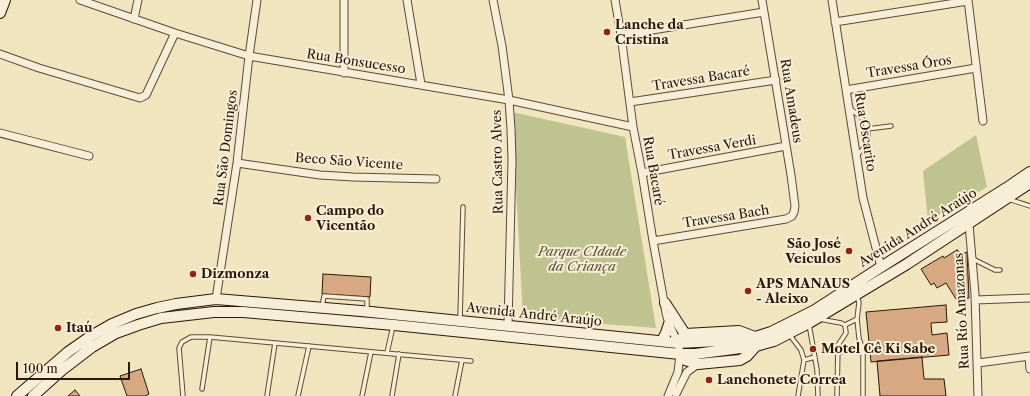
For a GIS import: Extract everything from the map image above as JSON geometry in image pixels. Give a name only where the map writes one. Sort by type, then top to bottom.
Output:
[{"type":"main road","points":[[0,13],[5,0]]},
{"type":"main road","name":"Avenida André Araújo","points":[[33,396],[62,370],[92,347],[116,334],[138,325],[162,318],[214,312],[243,312],[394,325],[680,354],[695,354],[756,341],[815,310],[1030,172]]},
{"type":"main road","name":"Avenida André Araújo","points":[[17,396],[68,352],[112,324],[136,314],[157,308],[216,299],[367,311],[678,343],[774,341],[789,334],[857,294],[969,224],[1030,183]]},
{"type":"main road","points":[[665,303],[685,334]]},
{"type":"main road","points":[[662,341],[669,324]]},
{"type":"main road","points":[[680,354],[685,360],[698,364],[740,360],[747,356],[756,341],[739,332],[685,334]]},
{"type":"main road","points":[[678,343],[685,334]]},
{"type":"street","name":"Rua Bonsucesso","points":[[80,0],[175,33],[249,56],[509,100],[633,127]]},
{"type":"street","points":[[134,19],[138,0]]},
{"type":"street","name":"Rua São Domingos","points":[[216,299],[237,163],[257,0]]},
{"type":"street","points":[[344,0],[344,73]]},
{"type":"street","points":[[407,0],[421,84]]},
{"type":"street","name":"Rua Castro Alves","points":[[493,0],[502,46],[509,100],[512,160],[508,325]]},
{"type":"street","name":"Rua Bacaré","points":[[615,0],[633,127],[653,242],[669,324],[678,343],[680,354],[673,394]]},
{"type":"street","name":"Rua Amadeus","points":[[762,0],[796,206]]},
{"type":"street","name":"Rua Oscarito","points":[[832,0],[863,198],[881,267]]},
{"type":"street","points":[[835,22],[968,1],[983,121]]},
{"type":"street","points":[[621,35],[764,12]]},
{"type":"street","points":[[0,54],[39,68],[140,98],[146,95],[175,33]]},
{"type":"street","name":"Travessa Óros","points":[[846,90],[976,68]]},
{"type":"street","name":"Travessa Bacaré","points":[[630,102],[776,80]]},
{"type":"street","points":[[0,133],[89,156]]},
{"type":"street","name":"Travessa Verdi","points":[[642,173],[786,146]]},
{"type":"street","name":"Beco São Vicente","points":[[237,163],[320,175],[436,179]]},
{"type":"street","name":"Travessa Bach","points":[[653,242],[786,219],[792,216],[796,206]]},
{"type":"street","name":"Rua Río Amazonas","points":[[969,224],[975,300],[978,396]]},
{"type":"street","points":[[975,300],[1030,298]]},
{"type":"street","points":[[978,364],[1029,356],[1030,369]]},
{"type":"street","points":[[673,394],[687,372],[698,364]]},
{"type":"lane","points":[[849,108],[861,117],[867,129],[867,142],[856,156]]},
{"type":"lane","points":[[867,129],[891,126]]},
{"type":"lane","points":[[1007,199],[1030,206]]},
{"type":"lane","points":[[460,320],[463,207]]},
{"type":"lane","points":[[972,258],[995,270],[1000,270]]},
{"type":"lane","points":[[857,294],[859,303],[857,319],[864,371],[863,396]]},
{"type":"lane","points":[[818,396],[812,320],[841,323],[844,325],[857,319]]},
{"type":"lane","points":[[387,353],[394,325]]},
{"type":"lane","points":[[837,396],[838,345],[846,333],[844,325]]},
{"type":"lane","points":[[789,334],[801,350],[804,360],[798,396]]},
{"type":"lane","points":[[183,396],[179,348],[182,342],[191,336],[210,336],[472,362]]},
{"type":"lane","points":[[202,389],[210,336]]},
{"type":"lane","points":[[267,396],[275,343]]},
{"type":"lane","points":[[298,396],[309,346]]},
{"type":"lane","points":[[838,352],[862,349]]},
{"type":"lane","points":[[362,396],[371,352]]},
{"type":"lane","points":[[392,396],[399,354]]},
{"type":"lane","points":[[804,360],[815,357]]},
{"type":"lane","points":[[455,396],[462,360]]},
{"type":"green space","name":"Parque CIdade da Criança","points":[[512,112],[625,137],[656,328],[523,318]]},
{"type":"green space","points":[[976,135],[987,187],[928,221],[923,171]]},
{"type":"building","points":[[957,250],[962,254],[967,252],[969,298],[956,299],[946,283],[937,288],[934,283],[931,285],[921,269],[943,256],[944,258]]},
{"type":"building","points":[[323,274],[371,277],[370,297],[322,294]]},
{"type":"building","points":[[946,305],[947,322],[931,323],[932,335],[947,333],[949,355],[871,362],[866,312]]},
{"type":"building","points":[[922,357],[924,379],[944,379],[946,396],[880,396],[877,361]]},
{"type":"building","points":[[141,369],[149,394],[145,396],[127,396],[120,376]]},
{"type":"building","points":[[75,390],[80,396],[68,396]]},
{"type":"place","name":"Lanche da Cristina","points":[[607,32]]},
{"type":"place","name":"Campo do Vicentão","points":[[308,218]]},
{"type":"place","name":"São José Veículos","points":[[849,251]]},
{"type":"place","name":"Dizmonza","points":[[193,274]]},
{"type":"place","name":"APS MANAUS - Aleixo","points":[[748,291]]},
{"type":"place","name":"Itaú","points":[[58,328]]},
{"type":"place","name":"Motel Cê Ki Sabe","points":[[813,349]]},
{"type":"place","name":"Lanchonete Correa","points":[[709,380]]}]
